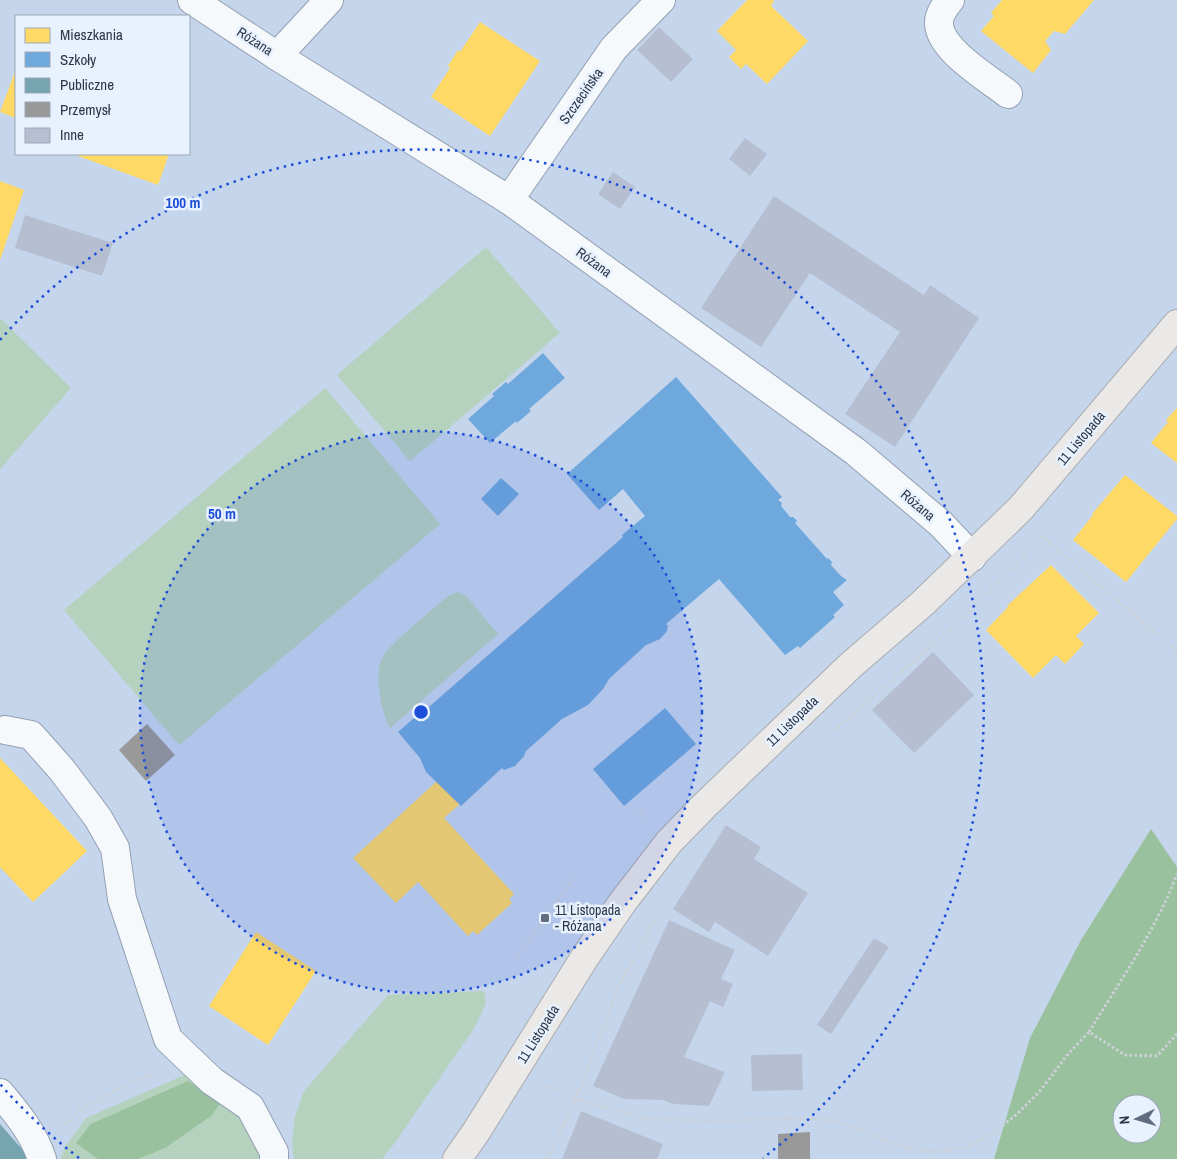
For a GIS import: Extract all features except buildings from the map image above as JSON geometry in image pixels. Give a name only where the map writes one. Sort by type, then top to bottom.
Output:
[{"type":"main road","name":"11 Listopada","points":[[457,1159],[622,902],[669,842],[851,665],[923,603],[1021,508],[1177,324]]},
{"type":"street","name":"Różana","points":[[192,0],[277,56],[509,200],[856,452],[941,524],[972,557]]},
{"type":"street","points":[[277,56],[329,0]]},
{"type":"street","name":"Szczecińska","points":[[509,200],[614,48],[661,0]]},
{"type":"street","points":[[950,0],[944,7],[938,23],[943,38],[962,58],[1008,94]]},
{"type":"street","points":[[5,730],[31,735],[62,770],[98,818],[115,848],[122,899],[168,1039],[212,1081],[250,1107],[274,1152],[274,1159]]},
{"type":"street","points":[[0,1094],[17,1112],[41,1154]]},
{"type":"path","points":[[1035,543],[1047,529]]},
{"type":"path","points":[[1041,536],[1177,651]]},
{"type":"path","points":[[828,736],[946,634],[1029,550]]},
{"type":"path","points":[[576,1100],[648,1119],[715,1122],[800,1118],[836,1120],[902,1146],[930,1151],[964,1148],[992,1134],[1016,1116],[1040,1091],[1068,1054],[1090,1032],[1146,938],[1172,889],[1177,874]]},
{"type":"path","points":[[516,958],[574,878]]},
{"type":"path","points":[[547,1159],[576,1100],[618,988],[657,916]]},
{"type":"path","points":[[1090,1032],[1125,1055],[1158,1056],[1177,1034]]},
{"type":"path","points":[[41,1154],[82,1108],[134,1081],[192,1061]]},
{"type":"green space","points":[[486,247],[560,333],[410,461],[337,375]]},
{"type":"green space","points":[[0,318],[71,388],[0,469]]},
{"type":"green space","points":[[325,388],[440,524],[179,745],[64,610]]},
{"type":"green space","points":[[458,592],[466,596],[498,634],[390,728],[384,713],[380,694],[379,667],[381,660],[392,646],[412,627],[448,596]]},
{"type":"green space","points":[[1151,829],[1177,867],[1177,1159],[994,1159],[1030,1038],[1081,940]]},
{"type":"green space","points":[[484,991],[486,1003],[475,1027],[382,1159],[294,1159],[292,1143],[295,1116],[304,1091],[388,995]]},
{"type":"green space","points":[[189,1073],[230,1103],[262,1143],[265,1159],[61,1159],[64,1148],[86,1118]]},
{"type":"green space","points":[[188,1081],[220,1104],[211,1116],[165,1148],[138,1159],[98,1159],[76,1143],[91,1124]]},
{"type":"place","name":"11 Listopada - Różana","points":[[545,918]]}]
